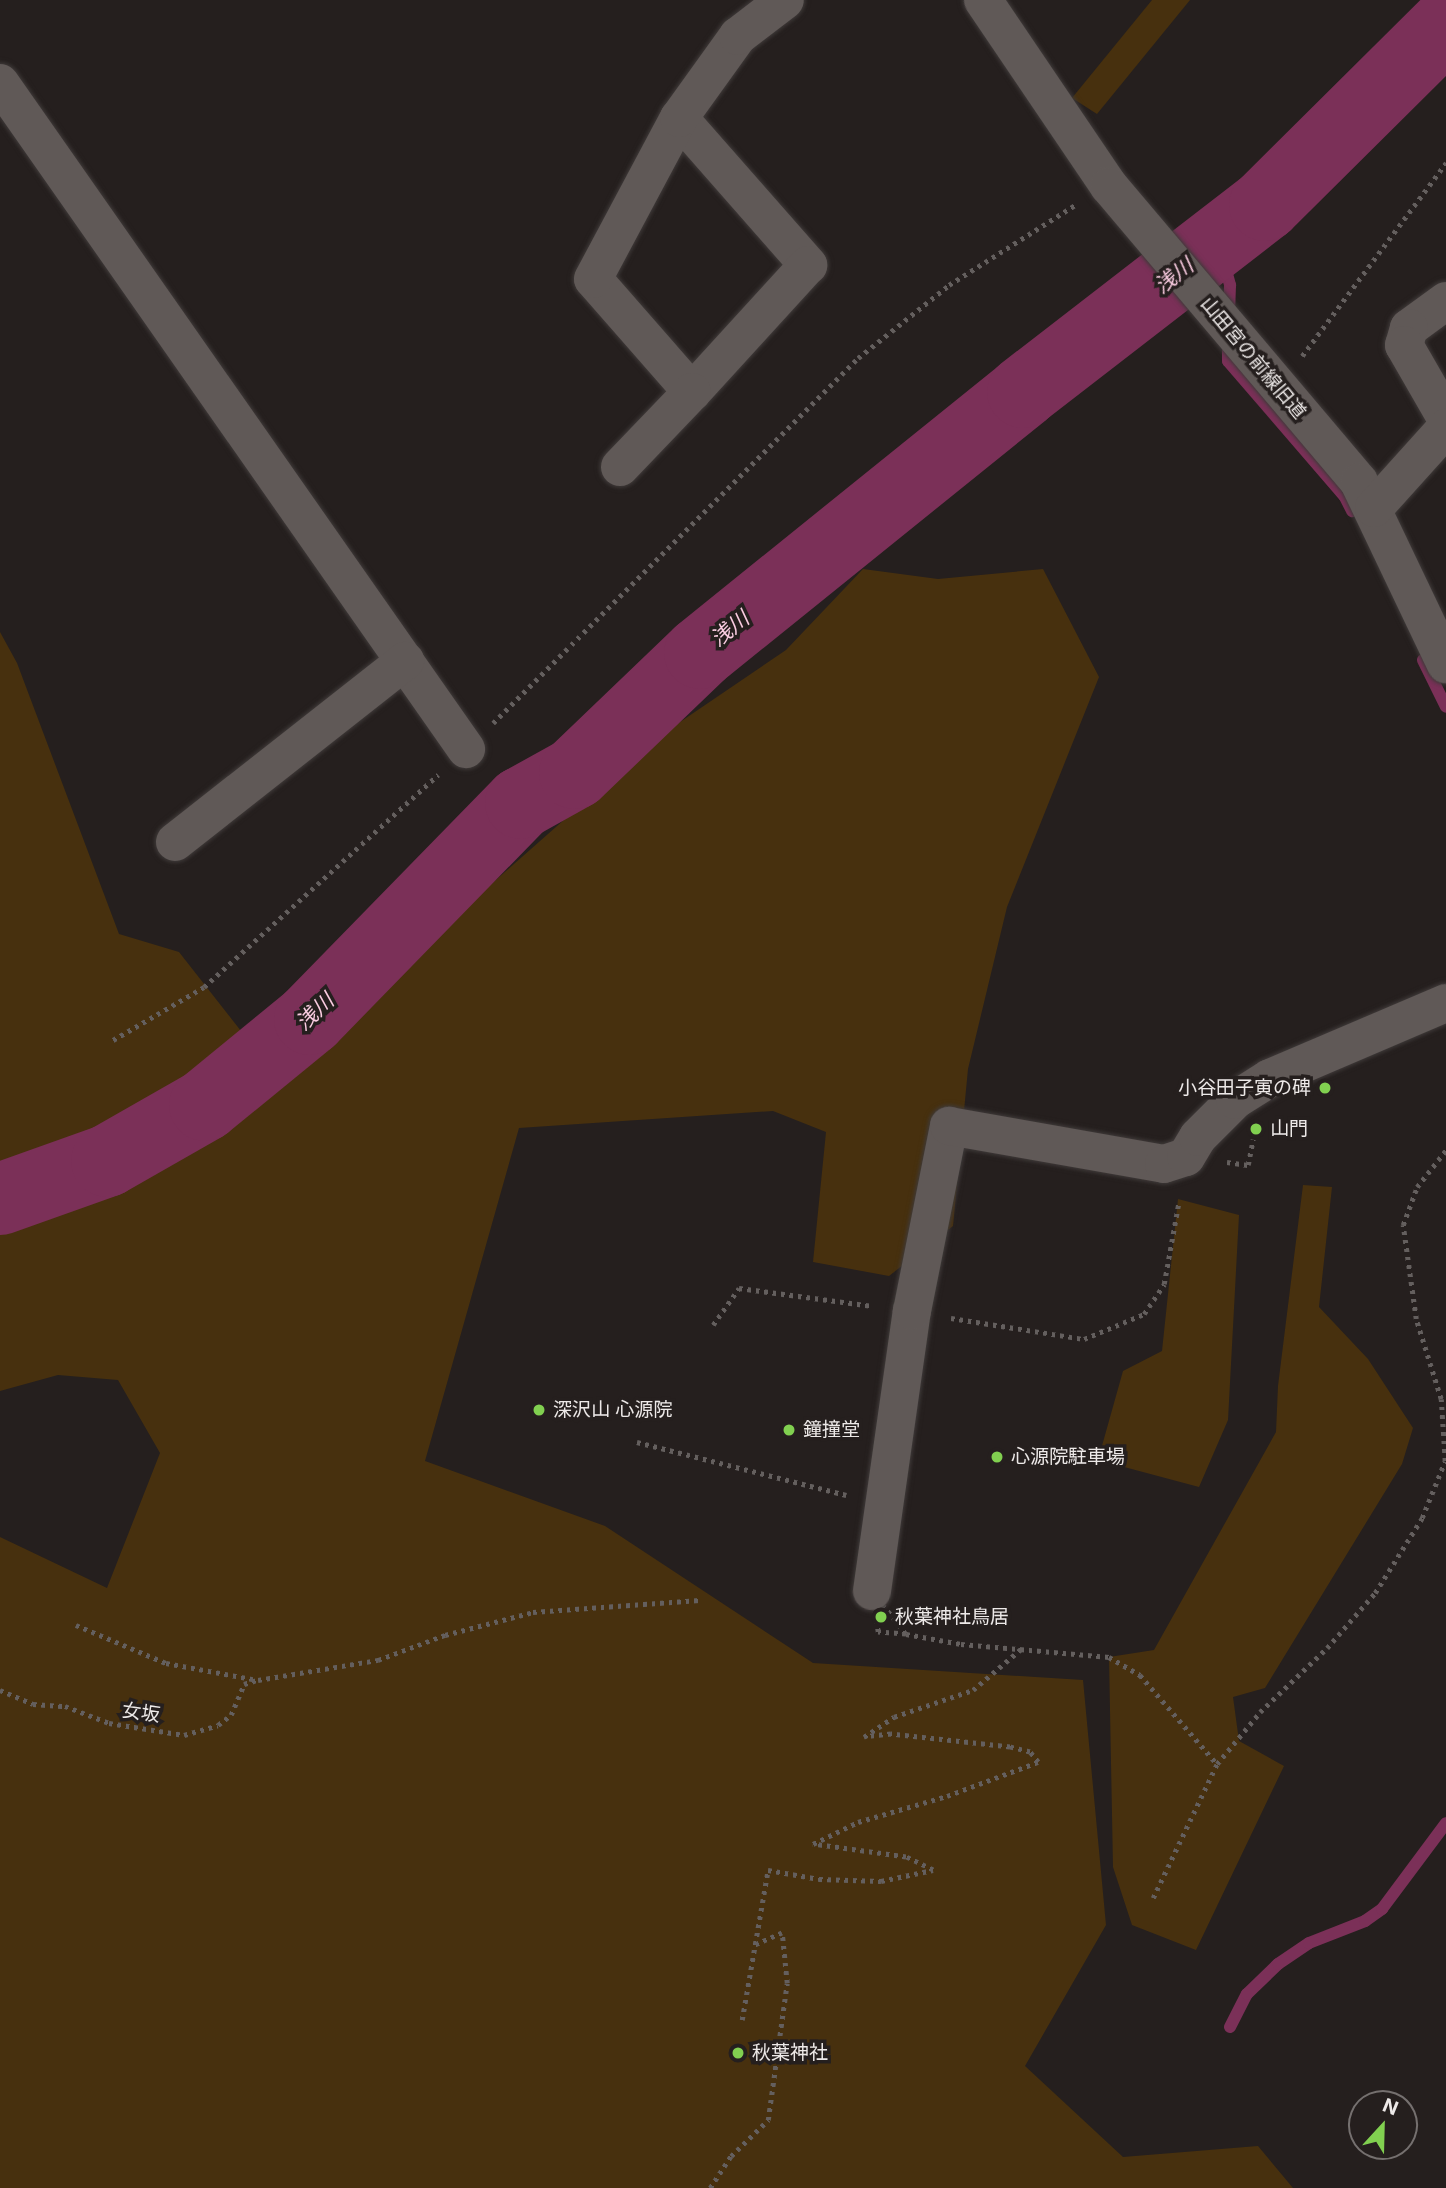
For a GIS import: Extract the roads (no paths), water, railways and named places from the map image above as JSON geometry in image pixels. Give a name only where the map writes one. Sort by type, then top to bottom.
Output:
[{"type":"street","points":[[692,392],[593,279],[679,118],[738,36],[785,0]]},
{"type":"street","name":"山田宮の前線旧道","points":[[983,0],[1110,186],[1359,482],[1374,508],[1446,664]]},
{"type":"street","points":[[0,83],[466,749]]},
{"type":"street","points":[[620,467],[808,265],[679,118]]},
{"type":"street","points":[[1446,301],[1409,328],[1404,345],[1446,418]]},
{"type":"street","points":[[1374,508],[1446,428]]},
{"type":"street","points":[[174,842],[405,661]]},
{"type":"street","points":[[872,1591],[881,1503],[912,1311],[949,1126],[1164,1164],[1186,1157],[1198,1137],[1235,1100],[1270,1078],[1446,1003]]},
{"type":"waterway","name":"浅川","points":[[0,1199],[107,1161],[205,1105],[310,1019],[521,803],[575,773],[700,653],[1023,392],[1265,205],[1446,25]]},
{"type":"waterway","points":[[1218,241],[1230,285],[1229,315]]},
{"type":"waterway","points":[[1228,340],[1228,361],[1345,497],[1352,511]]},
{"type":"waterway","points":[[1423,660],[1446,707]]},
{"type":"waterway","points":[[1230,2027],[1247,1994],[1278,1964],[1309,1943],[1365,1921],[1382,1909],[1446,1823]]},
{"type":"place","name":"小谷田子寅の碑","points":[[1325,1088]]},
{"type":"place","name":"山門","points":[[1256,1129]]},
{"type":"place","name":"深沢山 心源院","points":[[539,1410]]},
{"type":"place","name":"鐘撞堂","points":[[789,1430]]},
{"type":"place","name":"心源院駐車場","points":[[997,1457]]},
{"type":"place","name":"秋葉神社鳥居","points":[[881,1617]]},
{"type":"place","name":"秋葉神社","points":[[738,2053]]}]
